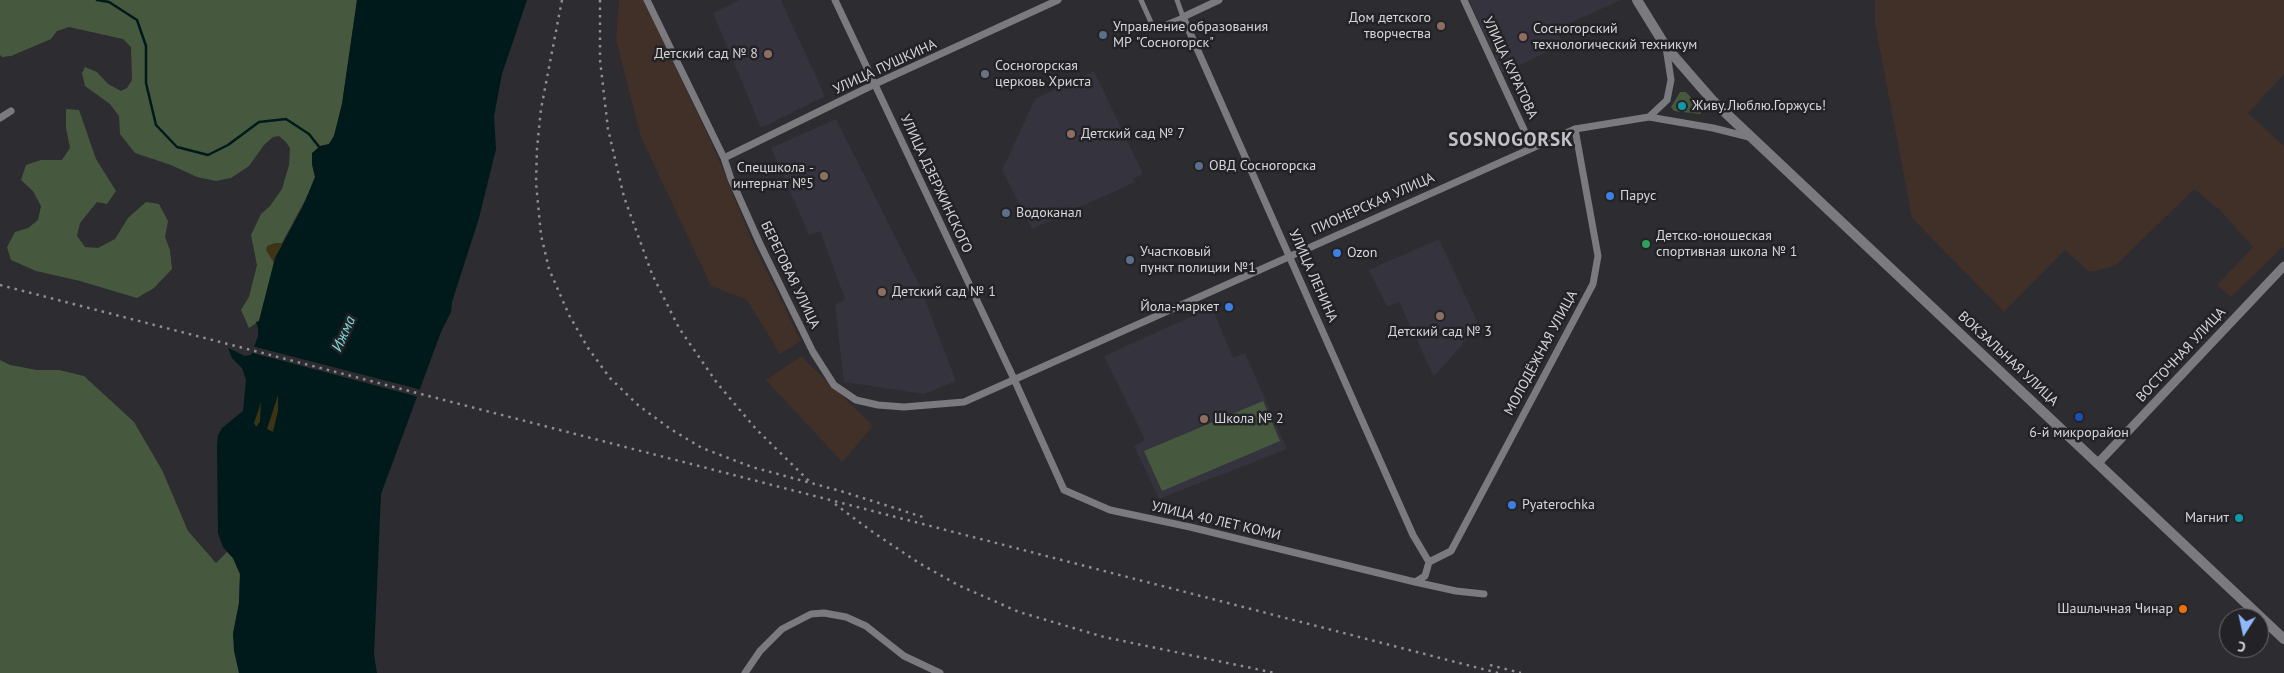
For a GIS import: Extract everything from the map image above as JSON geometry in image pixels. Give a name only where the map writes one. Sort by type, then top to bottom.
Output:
[{"type":"main road","name":"ВОКЗАЛЬНАЯ УЛИЦА","points":[[1637,0],[1666,47],[1713,100],[2284,639]]},
{"type":"street","name":"БЕРЕГОВАЯ УЛИЦА","points":[[648,0],[724,158],[731,179],[760,244],[813,352],[834,385],[856,400],[878,405],[904,406],[964,402],[1014,379]]},
{"type":"street","name":"УЛИЦА ДЗЕРЖИНСКОГО","points":[[835,0],[1014,379]]},
{"type":"street","name":"УЛИЦА ПУШКИНА","points":[[724,158],[875,84],[1058,0]]},
{"type":"street","points":[[1141,0],[1154,29],[1219,0]]},
{"type":"street","name":"УЛИЦА ЛЕНИНА","points":[[1177,0],[1413,535],[1428,562]]},
{"type":"street","name":"УЛИЦА КУРАТОВА","points":[[1464,0],[1532,147]]},
{"type":"street","points":[[1649,117],[1667,100],[1671,80],[1666,47]]},
{"type":"street","points":[[0,118],[11,111]]},
{"type":"street","name":"ПИОНЕРСКАЯ УЛИЦА","points":[[1014,379],[1575,129],[1649,117],[1714,128],[1755,138]]},
{"type":"street","name":"МОЛОДЁЖНАЯ УЛИЦА","points":[[1428,562],[1451,551],[1592,284],[1598,256],[1575,129]]},
{"type":"street","name":"ВОСТОЧНАЯ УЛИЦА","points":[[2098,463],[2284,266]]},
{"type":"street","name":"УЛИЦА 40 ЛЕТ КОМИ","points":[[1014,379],[1064,490],[1110,510],[1190,527],[1415,582],[1456,591],[1484,594]]},
{"type":"street","points":[[1415,582],[1425,576],[1428,562]]},
{"type":"street","points":[[744,673],[760,651],[782,630],[811,614],[824,613],[846,617],[866,626],[904,656],[940,673]]},
{"type":"shaded area","points":[[619,0],[644,0],[716,153],[752,241],[801,341],[780,354],[747,300],[711,286],[641,137],[616,40]]},
{"type":"shaded area","name":"Детский сад № 8","points":[[739,0],[781,0],[825,96],[761,128],[713,13]]},
{"type":"shaded area","name":"Сосногорский технологический техникум","points":[[1469,0],[1621,0],[1557,29],[1563,45],[1502,73]]},
{"type":"shaded area","points":[[1875,0],[2284,0],[2284,74],[2248,113],[2284,146],[2284,246],[2231,297],[2217,285],[2253,247],[2221,211],[2194,189],[2115,266],[2090,272],[2065,250],[2004,312],[1912,218],[1875,24]]},
{"type":"shaded area","name":"Детский сад № 7","points":[[1094,71],[1143,174],[1133,179],[1135,182],[1032,229],[1002,170],[1035,99]]},
{"type":"shaded area","name":"Детский сад № 1","points":[[836,119],[919,284],[956,381],[924,394],[844,382],[835,305],[845,299],[820,231],[809,235],[771,148]]},
{"type":"shaded area","name":"Детский сад № 3","points":[[1439,239],[1479,325],[1434,377],[1399,302],[1387,307],[1369,270]]},
{"type":"shaded area","name":"Школа № 2","points":[[1212,307],[1233,358],[1245,353],[1287,449],[1159,499],[1134,446],[1145,440],[1104,356]]},
{"type":"shaded area","points":[[801,356],[873,426],[842,462],[766,380]]},
{"type":"green space","points":[[0,0],[357,0],[342,104],[334,136],[329,144],[320,146],[312,164],[315,177],[310,191],[282,243],[274,263],[259,321],[249,328],[241,310],[249,297],[257,265],[251,235],[261,214],[270,206],[282,189],[289,165],[290,148],[286,142],[279,136],[273,137],[264,145],[249,166],[231,178],[216,181],[197,177],[171,165],[135,153],[120,134],[119,116],[110,104],[85,86],[82,73],[85,67],[97,72],[108,84],[121,91],[127,88],[132,80],[131,47],[123,39],[69,27],[57,31],[51,39],[11,56],[2,57],[0,55]]},
{"type":"green space","points":[[1680,92],[1686,92],[1703,110],[1700,114],[1674,111],[1671,107]]},
{"type":"green space","points":[[66,109],[79,110],[96,159],[116,191],[107,204],[97,202],[80,223],[77,236],[85,247],[98,248],[115,239],[128,218],[146,202],[159,204],[168,221],[165,237],[170,250],[172,269],[154,288],[137,298],[80,281],[36,271],[11,260],[7,247],[15,232],[28,228],[38,220],[41,206],[33,191],[21,180],[26,165],[41,160],[62,160],[70,148],[66,128]]},
{"type":"green space","points":[[0,360],[10,365],[37,370],[59,370],[84,376],[134,422],[162,470],[188,531],[216,563],[227,552],[233,558],[240,574],[239,603],[233,634],[239,673],[0,673]]},
{"type":"green space","points":[[1263,401],[1280,441],[1162,491],[1144,451]]},
{"type":"sand","points":[[282,243],[274,263],[266,250],[267,246]]},
{"type":"sand","points":[[278,393],[278,411],[273,433],[267,429]]},
{"type":"sand","points":[[261,402],[260,422],[256,427],[254,423]]},
{"type":"water","name":"Ижма","points":[[357,0],[527,0],[502,74],[494,116],[496,149],[479,218],[452,302],[451,312],[441,332],[381,494],[374,655],[377,673],[239,673],[234,651],[233,634],[239,603],[240,574],[233,558],[223,547],[218,533],[217,445],[218,435],[222,428],[243,411],[246,380],[242,368],[232,358],[228,348],[245,356],[251,355],[258,336],[256,322],[259,321],[275,258],[303,206],[315,177],[312,153],[320,146],[329,144],[334,136],[342,104]],"holes":[[[278,395],[278,411],[273,432],[267,429]],[[261,402],[260,422],[256,427],[254,423]]]},
{"type":"pier","points":[[252,346],[422,390],[419,397],[249,352]]},
{"type":"waterway","points":[[97,0],[109,2],[137,20],[146,46],[146,83],[156,125],[177,147],[208,155],[228,145],[259,122],[286,119],[309,134],[320,148]]},
{"type":"railway","points":[[562,0],[541,109],[536,183],[541,235],[549,269],[569,315],[588,348],[610,378],[638,405],[669,428],[702,448],[752,467],[844,492],[926,518]]},
{"type":"railway","points":[[600,0],[600,60],[608,129],[624,197],[652,274],[679,328],[717,383],[756,429],[809,481]]},
{"type":"railway","points":[[0,285],[1498,673]]},
{"type":"railway","points":[[835,504],[919,563],[958,585],[1019,612],[1104,637],[1275,673]]},
{"type":"railway","points":[[1490,665],[1521,673]]},
{"type":"place","name":"Дом детского творчества","points":[[1441,26]]},
{"type":"place","name":"Управление образования МР \"Сосногорск\"","points":[[1103,35]]},
{"type":"place","name":"Сосногорский технологический техникум","points":[[1523,37]]},
{"type":"place","name":"Детский сад № 8","points":[[768,54]]},
{"type":"place","name":"Сосногорская церковь Христа","points":[[985,74]]},
{"type":"place","name":"Живу.Люблю.Горжусь!","points":[[1682,106]]},
{"type":"place","name":"Детский сад № 7","points":[[1071,134]]},
{"type":"place","name":"ОВД Сосногорска","points":[[1199,166]]},
{"type":"place","name":"Спецшкола - интернат №5","points":[[824,176]]},
{"type":"place","name":"Парус","points":[[1610,196]]},
{"type":"place","name":"Водоканал","points":[[1006,213]]},
{"type":"place","name":"Детско-юношеская спортивная школа № 1","points":[[1646,244]]},
{"type":"place","name":"Ozon","points":[[1337,253]]},
{"type":"place","name":"Участковый пункт полиции №1","points":[[1130,260]]},
{"type":"place","name":"Детский сад № 1","points":[[882,292]]},
{"type":"place","name":"Йола-маркет","points":[[1229,307]]},
{"type":"place","name":"Детский сад № 3","points":[[1440,316]]},
{"type":"place","name":"6-й микрорайон","points":[[2079,417]]},
{"type":"place","name":"Школа № 2","points":[[1204,419]]},
{"type":"place","name":"Pyaterochka","points":[[1512,505]]},
{"type":"place","name":"Магнит","points":[[2239,518]]},
{"type":"place","name":"Шашлычная Чинар","points":[[2183,609]]},
{"type":"district","name":"SOSNOGORSK","points":[[1511,141]]}]
